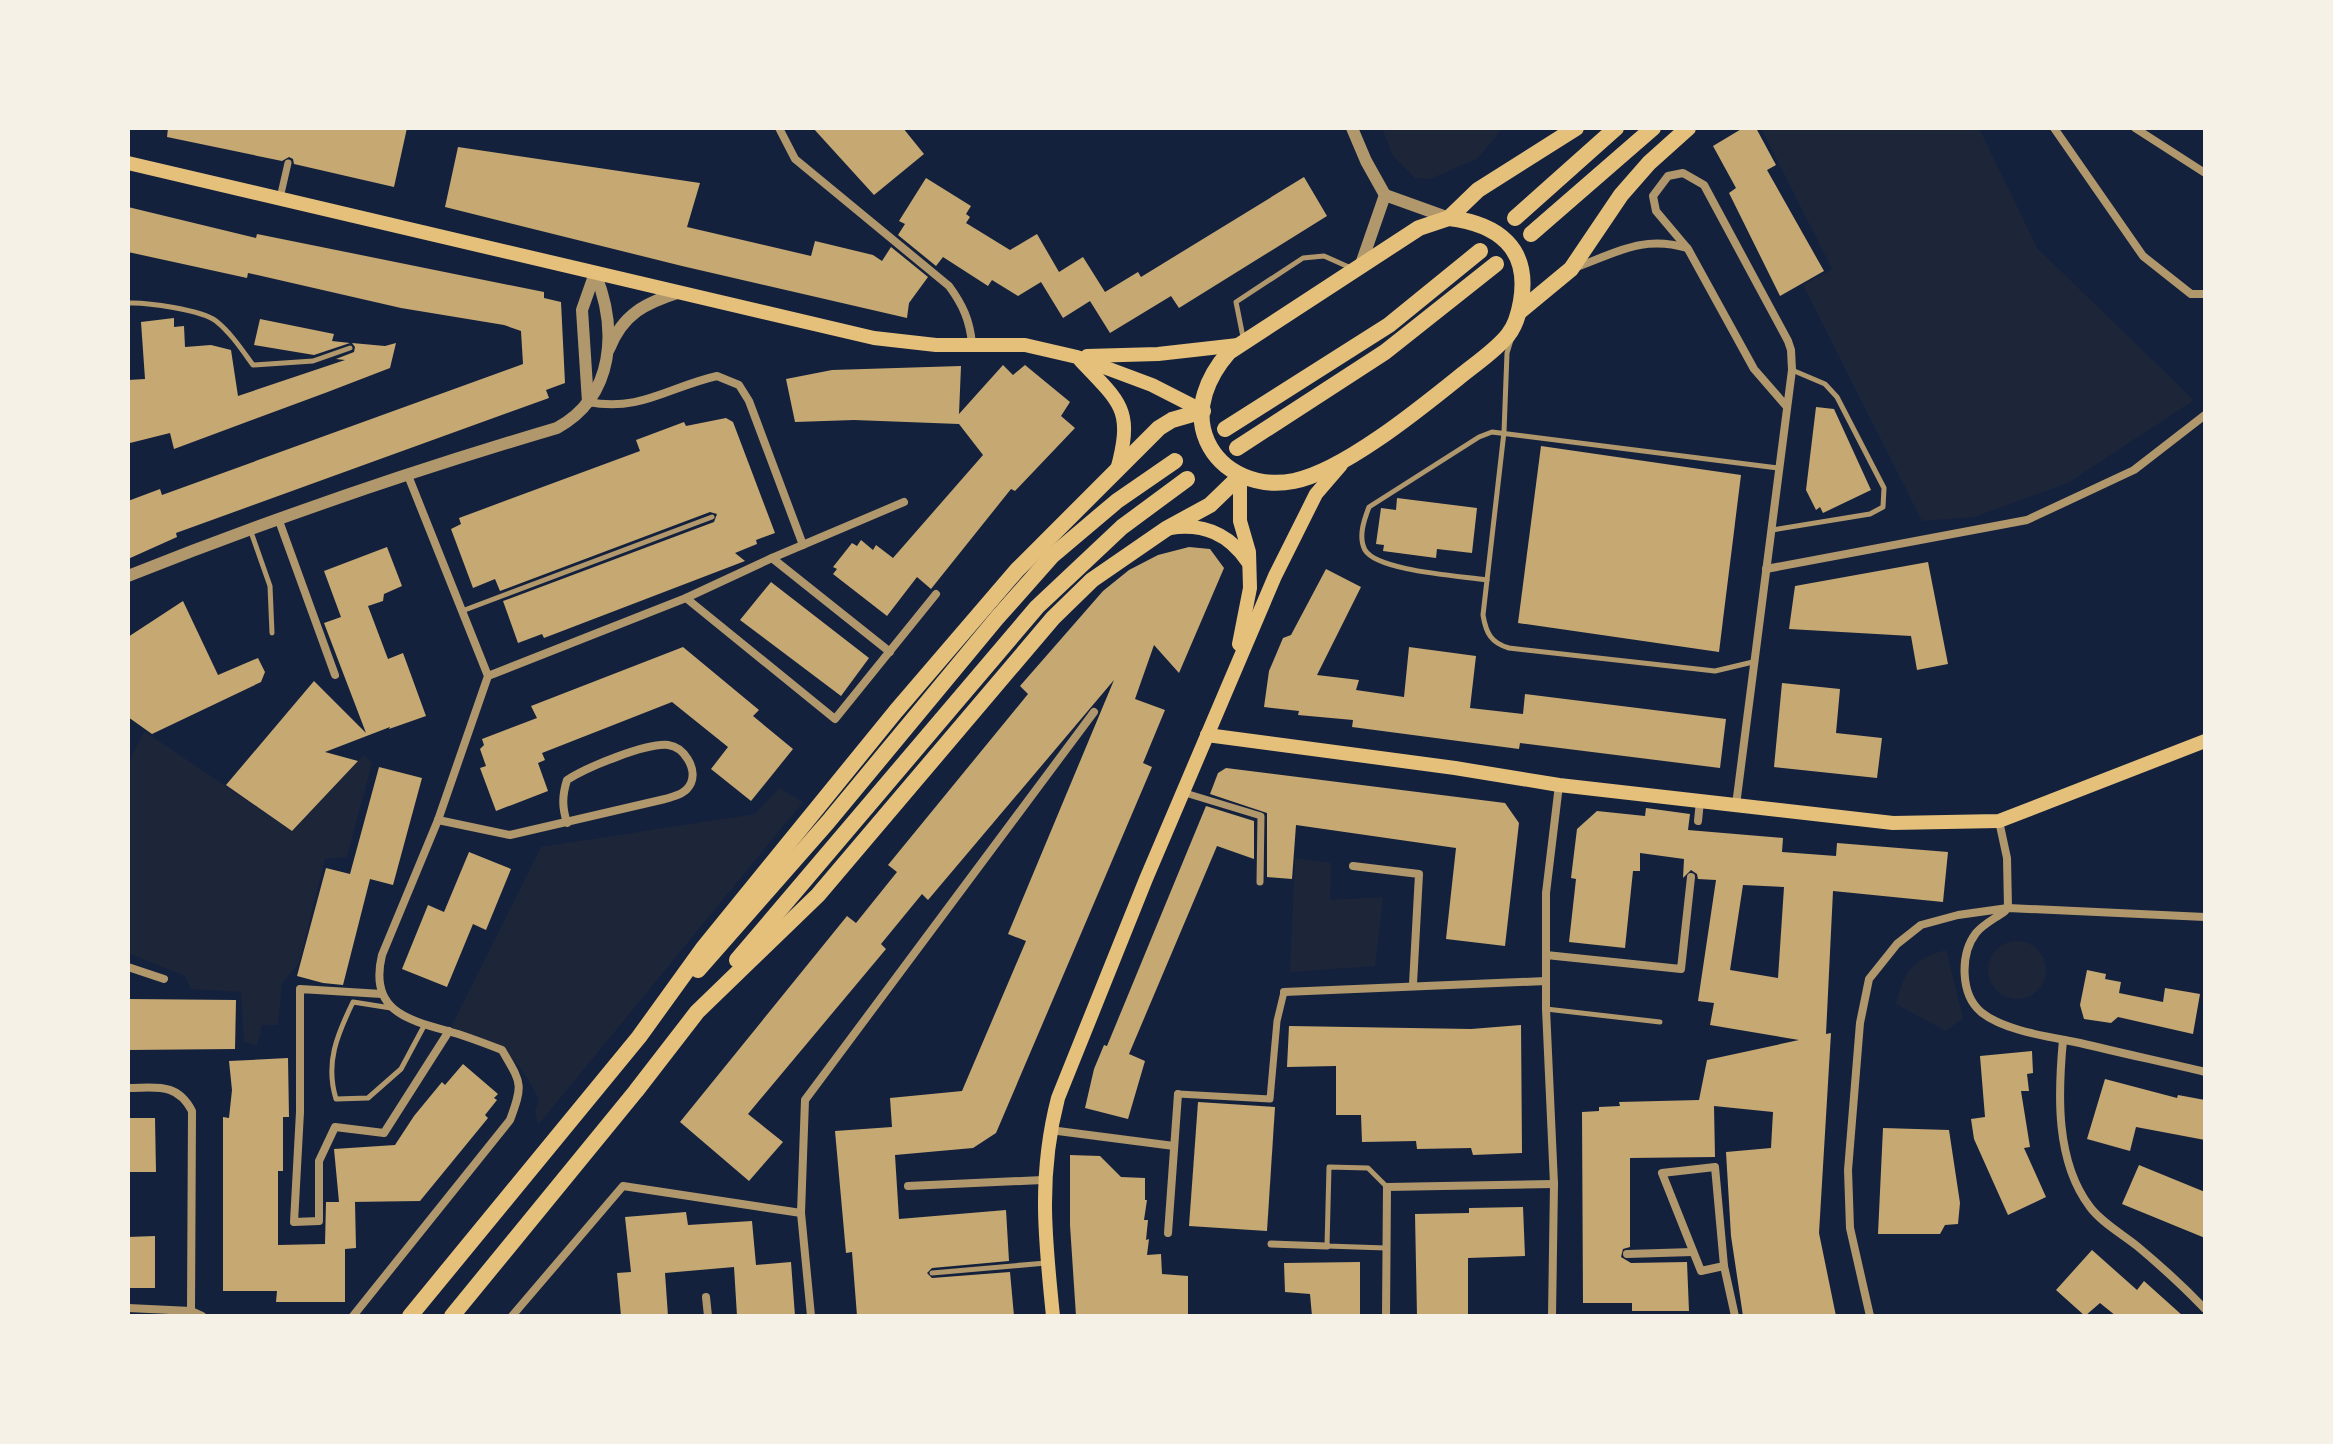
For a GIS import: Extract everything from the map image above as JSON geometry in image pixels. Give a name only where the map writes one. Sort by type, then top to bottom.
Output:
[{"type":"main road","points":[[1449,218],[1478,190],[1576,128]]},
{"type":"main road","points":[[1515,218],[1616,128]]},
{"type":"main road","points":[[1531,234],[1653,128]]},
{"type":"main road","points":[[1517,318],[1523,273],[1517,255],[1506,239],[1468,220],[1449,218],[1419,228],[1229,352],[1210,376],[1204,393],[1204,434],[1223,464],[1240,476],[1273,483],[1313,475],[1353,453],[1415,412],[1491,352],[1517,318],[1571,269],[1621,195],[1649,163],[1688,128]]},
{"type":"main road","points":[[128,163],[874,338],[936,345],[1025,345],[1077,357],[1152,385],[1203,411]]},
{"type":"main road","points":[[1225,429],[1389,325],[1480,251]]},
{"type":"main road","points":[[1237,448],[1385,352],[1496,264]]},
{"type":"main road","points":[[1077,357],[1168,353],[1241,344]]},
{"type":"main road","points":[[1077,357],[1118,401],[1124,416],[1124,444],[1117,471]]},
{"type":"main road","points":[[639,1037],[704,947],[896,711],[1017,570],[1159,428],[1172,420],[1203,411]]},
{"type":"main road","points":[[1053,1316],[1043,1180],[1049,1130],[1070,1062],[1182,792],[1298,527],[1316,494],[1353,453]]},
{"type":"main road","points":[[410,1316],[639,1037],[797,858],[1043,567],[1083,528],[1175,461]]},
{"type":"main road","points":[[697,1012],[818,895],[1053,618],[1092,580],[1166,529],[1217,500],[1240,476]]},
{"type":"main road","points":[[1232,676],[1250,588],[1249,552],[1240,521],[1240,476]]},
{"type":"main road","points":[[452,1316],[636,1091],[731,967],[1037,607],[1122,527],[1187,479]]},
{"type":"main road","points":[[1166,529],[1196,527],[1220,534],[1230,541],[1250,566]]},
{"type":"main road","points":[[1207,735],[1559,785],[1893,823],[1999,821],[2205,741]]},
{"type":"street","points":[[779,128],[795,159],[949,286],[964,307],[972,344]]},
{"type":"street","points":[[1352,128],[1385,195],[1449,218]]},
{"type":"street","points":[[2054,128],[2143,256],[2191,294],[2205,294]]},
{"type":"street","points":[[2135,128],[2205,172]]},
{"type":"street","points":[[280,198],[288,163]]},
{"type":"street","points":[[1736,805],[1792,370],[1788,341],[1704,185],[1692,176],[1674,173],[1661,181],[1653,196],[1654,204],[1661,218],[1688,249],[1754,369],[1787,407]]},
{"type":"street","points":[[1358,269],[1385,195]]},
{"type":"street","points":[[1571,269],[1645,243],[1671,243],[1688,249]]},
{"type":"street","points":[[595,273],[606,299],[608,352]]},
{"type":"street","points":[[588,402],[582,310],[595,273]]},
{"type":"street","points":[[128,576],[249,528],[407,473],[557,428],[572,420],[588,402],[602,378],[614,336],[628,318],[649,302],[680,292]]},
{"type":"street","points":[[588,402],[609,406],[640,403],[717,376],[739,385],[749,401],[803,545]]},
{"type":"street","points":[[1766,569],[2027,520],[2134,470],[2205,415]]},
{"type":"street","points":[[353,1316],[510,1120],[520,1093],[519,1080],[502,1050],[449,1031],[424,1026],[391,1008],[382,994],[377,976],[382,955],[438,820],[488,676],[407,473]]},
{"type":"street","points":[[488,676],[686,598],[904,502]]},
{"type":"street","points":[[278,518],[335,675]]},
{"type":"street","points":[[772,558],[890,652]]},
{"type":"street","points":[[686,598],[835,719],[936,594]]},
{"type":"street","points":[[811,1316],[801,1213],[805,1100],[1094,712]]},
{"type":"street","points":[[438,820],[510,835],[567,823],[680,795],[690,785],[693,772],[687,759],[678,748],[665,745],[614,758],[579,772],[567,780],[562,794],[567,823]]},
{"type":"street","points":[[1552,1316],[1554,1184],[1546,955],[1548,861],[1559,785]]},
{"type":"street","points":[[1182,792],[1261,816],[1260,882]]},
{"type":"street","points":[[1698,821],[1700,801]]},
{"type":"street","points":[[1999,821],[2007,858],[2008,908]]},
{"type":"street","points":[[1353,866],[1419,874],[1413,984]]},
{"type":"street","points":[[1546,955],[1681,969],[1691,877]]},
{"type":"street","points":[[2008,908],[1977,931],[1967,949],[1968,992],[1979,1010],[1998,1022],[2038,1034],[2205,1072]]},
{"type":"street","points":[[1870,1316],[1850,1228],[1848,1170],[1860,1023],[1869,979],[1897,944],[1921,925],[1958,915],[2008,908],[2205,917]]},
{"type":"street","points":[[128,967],[164,979]]},
{"type":"street","points":[[1168,1233],[1178,1094],[1270,1099],[1277,1021],[1284,992],[1413,984],[1546,981]]},
{"type":"street","points":[[382,994],[300,989],[300,1112],[294,1222],[319,1221],[319,1161],[335,1127],[384,1133],[449,1031]]},
{"type":"street","points":[[2063,1040],[2059,1082],[2064,1140],[2072,1178],[2091,1208],[2176,1278],[2205,1309]]},
{"type":"street","points":[[128,1088],[168,1088],[186,1099],[192,1111],[191,1311]]},
{"type":"street","points":[[1049,1130],[1174,1146]]},
{"type":"street","points":[[1724,1266],[1701,1271],[1662,1173],[1715,1167],[1724,1266],[1735,1316]]},
{"type":"street","points":[[908,1186],[1043,1180]]},
{"type":"street","points":[[1386,1316],[1387,1187],[1554,1184]]},
{"type":"street","points":[[512,1316],[623,1186],[801,1213]]},
{"type":"street","points":[[1271,1244],[1327,1246]]},
{"type":"street","points":[[1627,1254],[1693,1252]]},
{"type":"street","points":[[706,1297],[708,1316]]},
{"type":"street","points":[[128,1308],[191,1311],[202,1316]]},
{"type":"lane","points":[[1241,344],[1236,302],[1301,259],[1324,256],[1358,269]]},
{"type":"lane","points":[[128,303],[176,309],[214,319],[253,365],[313,361],[350,348]]},
{"type":"lane","points":[[1517,318],[1507,353],[1504,432],[1483,615],[1485,629],[1498,645],[1520,650],[1715,671],[1754,662]]},
{"type":"lane","points":[[1771,530],[1870,514],[1883,507],[1885,498],[1884,488],[1837,397],[1825,384],[1792,370]]},
{"type":"lane","points":[[1487,580],[1388,565],[1370,556],[1364,548],[1362,534],[1369,507],[1479,437],[1492,432],[1778,468]]},
{"type":"lane","points":[[462,611],[712,517]]},
{"type":"lane","points":[[249,528],[270,586],[272,633]]},
{"type":"lane","points":[[391,1008],[353,1002],[339,1030],[332,1059],[330,1078],[336,1099],[368,1098],[401,1069],[424,1026]]},
{"type":"lane","points":[[1546,1009],[1660,1022]]},
{"type":"lane","points":[[1387,1187],[1368,1168],[1329,1167],[1327,1246],[1387,1248]]},
{"type":"lane","points":[[932,1273],[1047,1263]]},
{"type":"shaded area","points":[[1382,128],[1503,128],[1477,159],[1430,179],[1415,178],[1393,156]]},
{"type":"shaded area","points":[[1761,128],[1979,128],[2037,248],[2194,400],[2068,483],[1974,517],[1922,521],[1803,285],[1832,269]]},
{"type":"shaded area","points":[[144,731],[292,831],[364,755],[372,763],[347,857],[325,859],[299,963],[282,983],[278,1025],[262,1025],[257,1045],[244,1042],[241,992],[191,989],[185,976],[128,953],[128,765]]},
{"type":"shaded area","points":[[779,788],[803,802],[538,1125],[535,1110],[539,1100],[513,1060],[494,1047],[449,1031],[541,847],[755,814]]},
{"type":"shaded area","points":[[1295,858],[1331,863],[1330,900],[1383,897],[1375,966],[1290,972]]},
{"type":"shaded area","points":[[2017,941],[2038,949],[2046,970],[2038,991],[2017,999],[1996,991],[1988,970],[1996,949]]},
{"type":"shaded area","points":[[1946,950],[1963,1018],[1946,1031],[1896,1004],[1903,982],[1912,968],[1925,957]]},
{"type":"building","points":[[168,128],[407,128],[394,187],[294,164],[289,157],[282,161],[167,137]]},
{"type":"building","points":[[813,128],[903,128],[924,154],[874,195]]},
{"type":"building","points":[[1743,128],[1756,128],[1776,165],[1767,170],[1824,271],[1780,296],[1729,193],[1736,188],[1713,146]]},
{"type":"building","points":[[458,147],[700,183],[687,227],[811,256],[815,241],[873,255],[882,261],[891,247],[928,277],[909,303],[907,318],[445,207]]},
{"type":"building","points":[[1304,177],[1327,216],[1179,308],[1171,296],[1110,333],[1090,301],[1063,318],[1041,282],[1018,296],[992,280],[988,286],[943,257],[936,266],[898,235],[905,224],[899,221],[926,178],[971,206],[966,214],[970,217],[966,223],[1010,250],[1037,234],[1059,272],[1083,257],[1105,292],[1138,272],[1141,277]]},
{"type":"building","points":[[128,207],[256,238],[257,234],[544,292],[544,298],[561,302],[565,383],[546,390],[549,398],[176,533],[177,537],[128,559],[128,501],[160,489],[162,495],[523,364],[521,331],[504,325],[401,308],[248,273],[247,278],[128,252]]},
{"type":"building","points":[[174,318],[174,327],[184,326],[185,347],[211,345],[231,350],[238,396],[345,360],[336,359],[354,352],[352,343],[385,346],[396,343],[390,368],[325,393],[174,449],[170,433],[130,443],[128,380],[145,379],[141,322]]},
{"type":"building","points":[[260,319],[334,334],[332,341],[350,343],[314,355],[254,345]]},
{"type":"building","points":[[1003,365],[1013,375],[1025,365],[1070,402],[1061,416],[1075,428],[1015,491],[1011,489],[931,589],[917,577],[887,616],[833,574],[837,569],[833,567],[852,543],[857,546],[861,540],[873,550],[876,545],[893,558],[983,455],[959,424],[854,420],[795,422],[786,379],[832,370],[961,366],[959,414]]},
{"type":"building","points":[[1816,407],[1834,409],[1871,490],[1823,513],[1820,507],[1816,510],[1806,490]]},
{"type":"building","points":[[726,418],[733,422],[775,533],[735,553],[745,561],[544,638],[542,634],[518,643],[503,601],[714,522],[717,514],[710,512],[500,591],[495,579],[473,588],[451,529],[461,524],[459,518],[640,451],[636,440],[684,422],[686,426]]},
{"type":"building","points":[[1541,446],[1741,475],[1719,652],[1518,623]]},
{"type":"building","points":[[1397,498],[1477,508],[1472,553],[1437,549],[1436,558],[1383,551],[1384,545],[1376,544],[1381,508],[1396,510]]},
{"type":"building","points":[[387,547],[402,586],[384,594],[383,601],[368,606],[388,659],[403,653],[426,716],[325,752],[358,761],[292,831],[226,785],[314,681],[366,733],[324,623],[341,617],[324,571]]},
{"type":"building","points":[[1189,547],[1210,549],[1224,568],[1179,673],[1154,645],[1135,699],[1165,710],[1143,763],[1152,767],[996,1133],[973,1148],[895,1155],[899,1219],[1006,1210],[1009,1261],[932,1268],[927,1273],[932,1278],[1010,1272],[1014,1316],[857,1316],[852,1252],[846,1253],[835,1131],[892,1127],[890,1098],[962,1091],[1026,941],[1008,934],[1114,680],[928,900],[922,894],[881,944],[886,949],[748,1114],[783,1142],[749,1181],[680,1122],[847,916],[856,923],[897,872],[888,865],[1028,694],[1020,686],[1103,591],[1129,570],[1158,555]]},
{"type":"building","points":[[1928,562],[1948,664],[1917,670],[1911,636],[1789,629],[1795,586]]},
{"type":"building","points":[[1326,569],[1361,587],[1317,675],[1359,680],[1356,690],[1404,697],[1409,647],[1476,656],[1470,708],[1523,714],[1525,694],[1726,719],[1720,768],[1520,743],[1519,749],[1352,727],[1353,720],[1298,715],[1299,711],[1264,707],[1269,671],[1283,638],[1291,635]]},
{"type":"building","points":[[771,582],[869,658],[841,696],[740,620]]},
{"type":"building","points":[[183,601],[218,675],[258,658],[265,672],[261,682],[152,734],[128,717],[128,637]]},
{"type":"building","points":[[683,647],[759,710],[753,716],[793,749],[751,801],[711,769],[728,747],[672,702],[542,753],[545,760],[538,763],[548,791],[496,811],[480,768],[486,766],[480,749],[484,745],[482,739],[537,718],[531,706]]},
{"type":"building","points":[[1782,683],[1840,689],[1836,733],[1882,738],[1877,778],[1774,767]]},
{"type":"building","points":[[379,767],[422,778],[393,885],[370,879],[343,985],[297,976],[326,868],[350,874]]},
{"type":"building","points":[[1226,768],[1505,803],[1519,823],[1505,946],[1446,939],[1456,848],[1296,825],[1292,879],[1267,877],[1267,813],[1210,794],[1218,773]]},
{"type":"building","points":[[1206,806],[1254,821],[1254,859],[1217,846],[1129,1054],[1145,1061],[1128,1119],[1085,1108],[1094,1069],[1104,1045],[1107,1046]]},
{"type":"building","points":[[1646,808],[1690,814],[1688,830],[1783,838],[1782,852],[1836,856],[1837,843],[1948,852],[1943,902],[1833,891],[1826,1034],[1831,1033],[1819,1233],[1836,1316],[1743,1316],[1731,1236],[1726,1152],[1771,1148],[1773,1112],[1714,1106],[1715,1157],[1630,1158],[1630,1247],[1623,1249],[1621,1257],[1631,1263],[1687,1262],[1689,1311],[1632,1311],[1632,1303],[1583,1303],[1582,1112],[1620,1106],[1619,1102],[1699,1100],[1707,1060],[1799,1040],[1710,1025],[1714,1003],[1698,1001],[1716,880],[1698,879],[1691,870],[1683,878],[1684,859],[1640,853],[1640,871],[1633,871],[1625,948],[1569,942],[1576,879],[1571,878],[1577,829],[1597,811],[1645,816]],"holes":[[[1743,885],[1784,887],[1778,978],[1730,970]]]},
{"type":"building","points":[[469,852],[511,869],[486,930],[473,924],[447,987],[402,969],[428,905],[444,912]]},
{"type":"building","points":[[2087,970],[2106,974],[2105,979],[2121,982],[2119,993],[2163,1002],[2165,988],[2200,994],[2193,1034],[2118,1017],[2111,1023],[2084,1019],[2080,1005]]},
{"type":"building","points":[[128,999],[236,1000],[235,1049],[128,1050]]},
{"type":"building","points":[[1521,1025],[1522,1153],[1473,1155],[1471,1148],[1417,1149],[1416,1141],[1362,1142],[1361,1115],[1336,1115],[1336,1066],[1287,1067],[1289,1026],[1471,1029]]},
{"type":"building","points":[[2032,1051],[2033,1073],[2027,1074],[2029,1091],[2021,1091],[2030,1147],[2024,1148],[2046,1197],[2008,1215],[1974,1139],[1971,1119],[1985,1117],[1980,1056]]},
{"type":"building","points":[[288,1058],[289,1117],[283,1117],[283,1171],[278,1171],[278,1245],[325,1244],[326,1202],[339,1202],[334,1149],[395,1145],[442,1082],[445,1085],[463,1064],[498,1094],[485,1115],[488,1118],[420,1201],[349,1202],[355,1202],[356,1248],[345,1249],[345,1302],[276,1302],[277,1291],[223,1291],[223,1117],[229,1118],[232,1090],[229,1061]]},
{"type":"building","points":[[2105,1079],[2177,1098],[2178,1095],[2205,1100],[2205,1140],[2136,1127],[2130,1151],[2087,1139]]},
{"type":"building","points":[[1198,1102],[1275,1107],[1267,1231],[1189,1226]]},
{"type":"building","points":[[128,1118],[155,1118],[156,1172],[128,1172]]},
{"type":"building","points":[[1883,1128],[1949,1130],[1960,1203],[1958,1224],[1945,1225],[1940,1234],[1878,1234]]},
{"type":"building","points":[[1070,1155],[1100,1156],[1121,1177],[1145,1178],[1147,1200],[1144,1220],[1148,1220],[1146,1240],[1149,1239],[1147,1255],[1161,1254],[1162,1274],[1188,1276],[1188,1316],[1076,1316],[1070,1225]]},
{"type":"building","points":[[2139,1165],[2205,1192],[2205,1238],[2122,1204]]},
{"type":"building","points":[[1523,1207],[1525,1256],[1468,1258],[1468,1316],[1417,1316],[1415,1214],[1469,1213],[1469,1208]]},
{"type":"building","points":[[686,1212],[688,1225],[752,1221],[756,1265],[791,1262],[795,1316],[737,1316],[734,1267],[665,1273],[668,1316],[621,1316],[617,1273],[631,1272],[625,1217]]},
{"type":"building","points":[[155,1236],[155,1288],[128,1288],[128,1237]]},
{"type":"building","points":[[2092,1250],[2137,1290],[2144,1281],[2183,1316],[2116,1316],[2100,1303],[2085,1316],[2056,1290]]},
{"type":"building","points":[[1360,1262],[1360,1316],[1312,1316],[1310,1294],[1285,1292],[1284,1263]]}]
